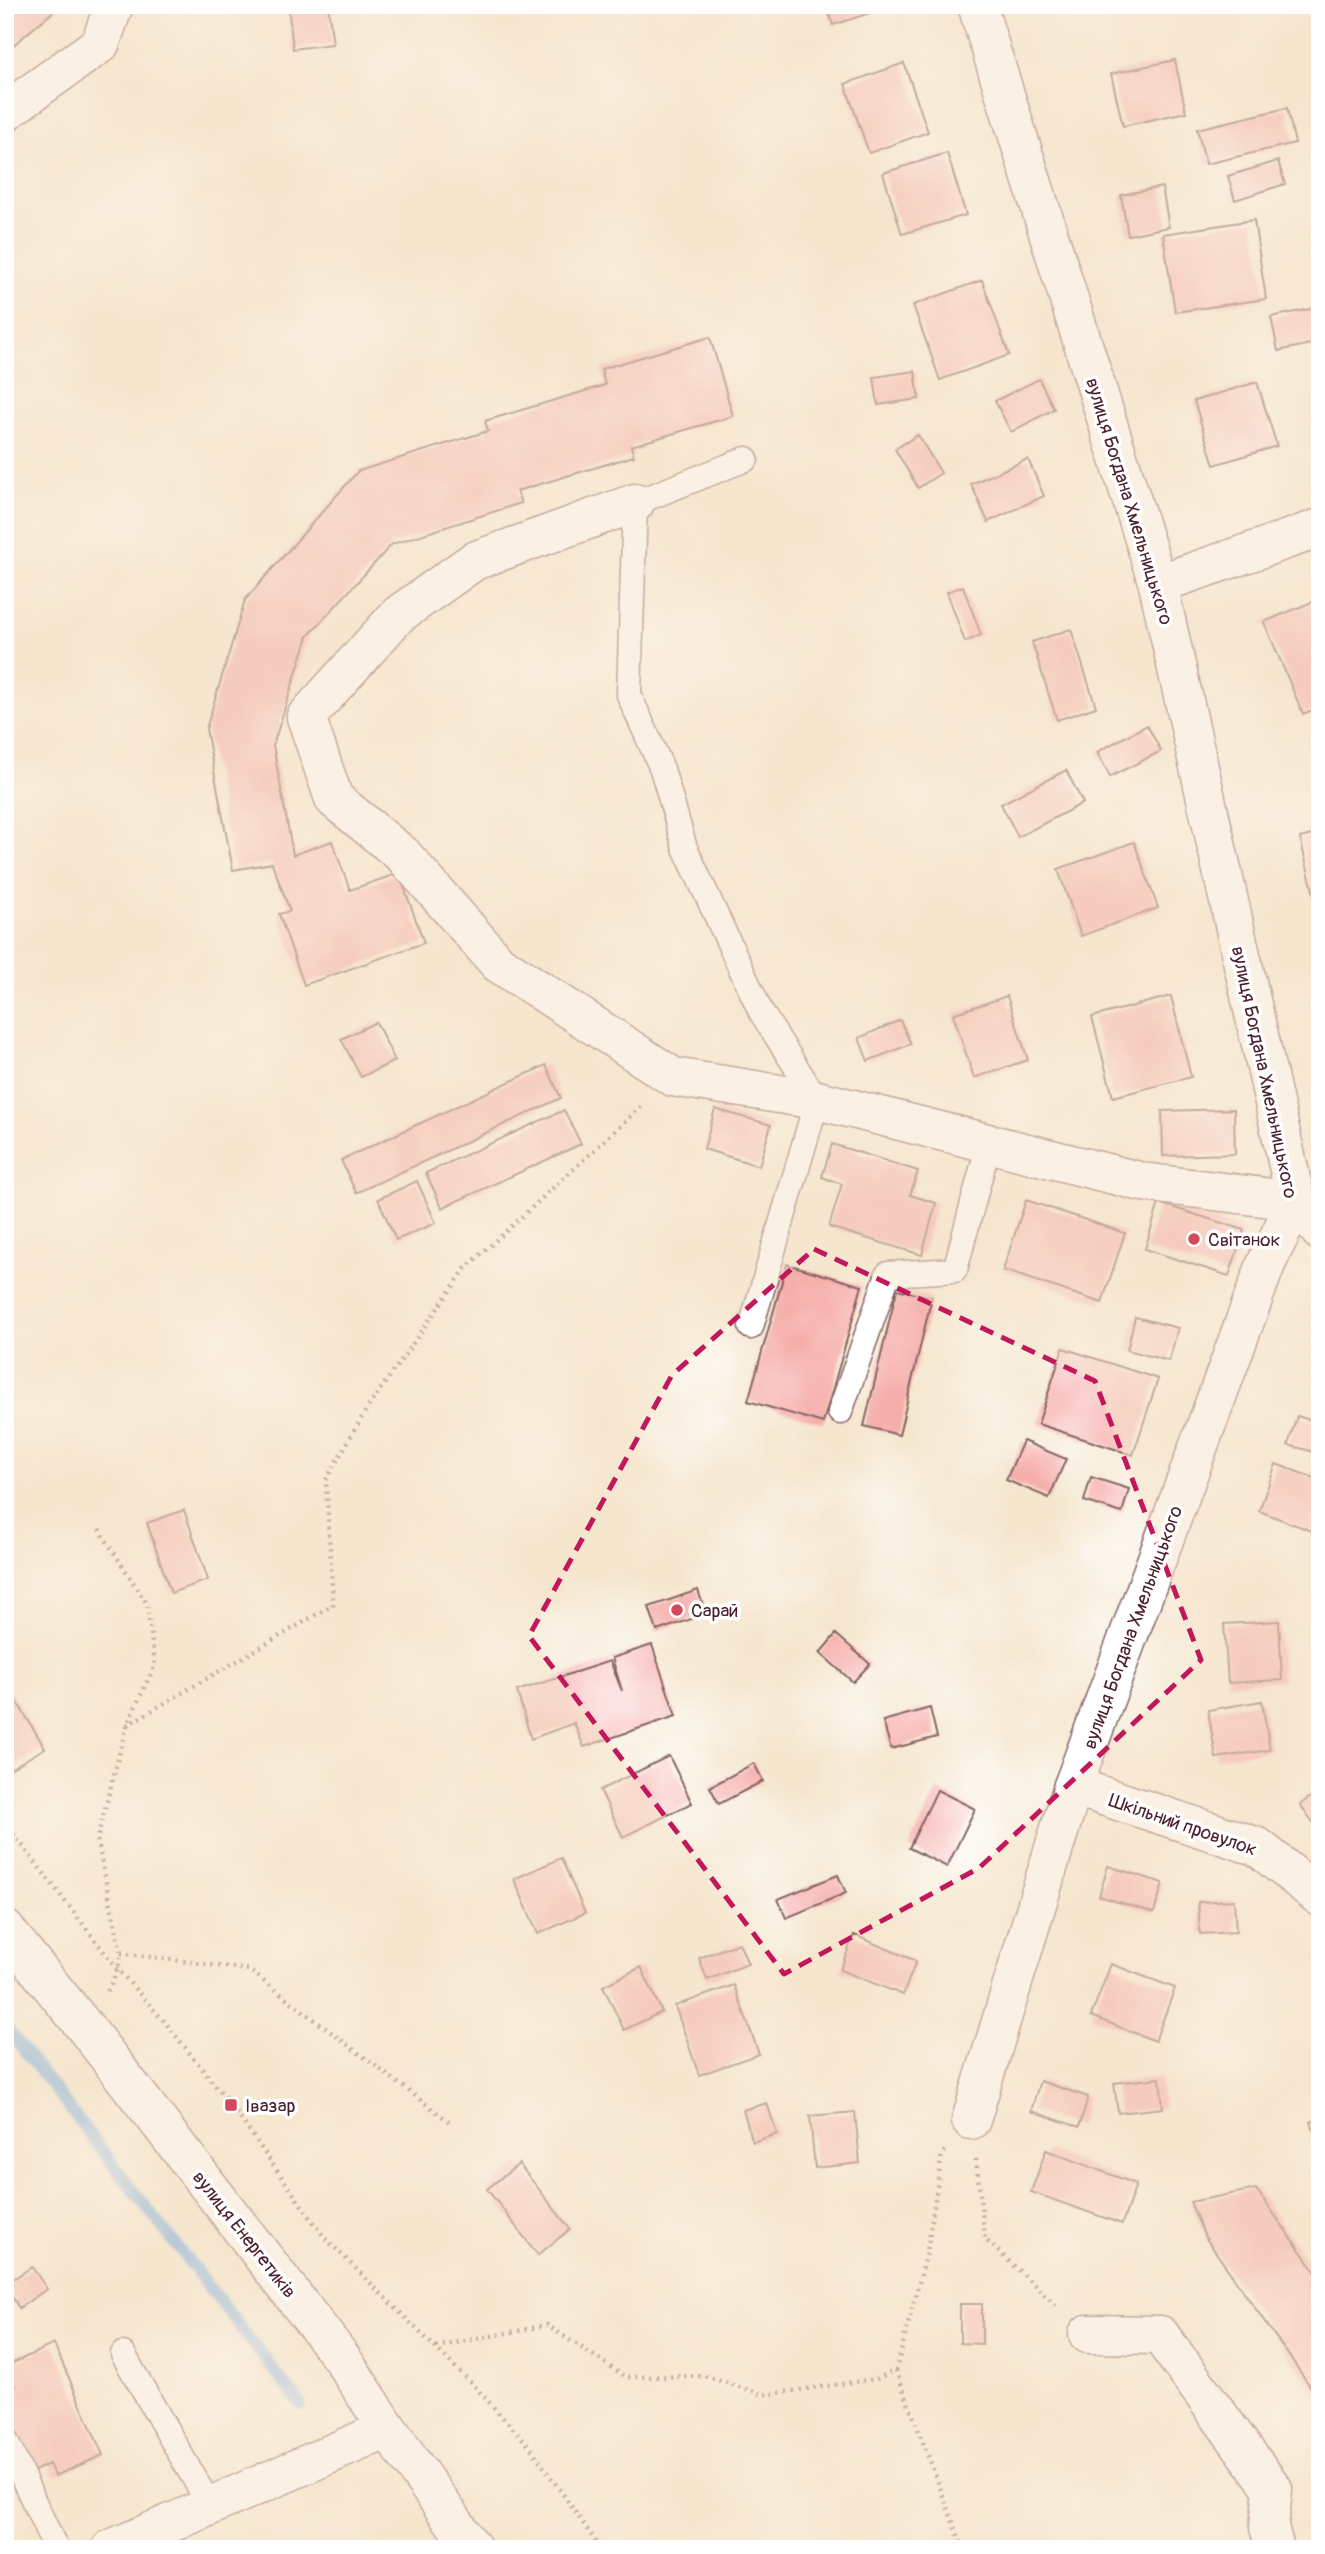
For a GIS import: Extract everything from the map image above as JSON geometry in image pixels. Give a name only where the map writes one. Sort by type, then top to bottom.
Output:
[{"type":"street","points":[[5,112],[100,44],[114,5]]},
{"type":"street","name":"вулиця Богдана Хмельницького","points":[[971,2120],[1073,1786],[1266,1264],[1296,1201],[1158,584],[977,5]]},
{"type":"street","points":[[635,503],[474,561],[398,615],[306,717],[334,799],[403,855],[498,963],[673,1077],[817,1100],[1142,1182],[1296,1201],[1320,1231]]},
{"type":"street","points":[[1158,584],[1320,528]]},
{"type":"street","name":"Шкільний провулок","points":[[1073,1786],[1258,1847],[1320,1897]]},
{"type":"street","name":"вулиця Енергетиків","points":[[5,1929],[88,2031],[340,2356],[473,2549]]},
{"type":"street","points":[[1088,2334],[1160,2335],[1273,2489],[1269,2527],[1275,2549]]},
{"type":"street","points":[[111,2549],[388,2429]]},
{"type":"lane","points":[[746,459],[635,503],[629,695],[662,769],[685,848],[761,1012],[817,1100],[751,1327]]},
{"type":"lane","points":[[840,1412],[888,1274],[956,1270],[989,1143]]},
{"type":"lane","points":[[123,2354],[210,2506]]},
{"type":"lane","points":[[5,2439],[56,2549]]},
{"type":"path","points":[[127,1725],[333,1605],[326,1480],[366,1410],[466,1268],[673,1077]]},
{"type":"path","points":[[88,2031],[118,1970],[121,1954],[97,1839],[127,1725],[155,1665],[147,1604],[99,1529]]},
{"type":"path","points":[[5,1823],[118,1970],[164,2021],[231,2105],[324,2237],[530,2446],[601,2549]]},
{"type":"path","points":[[121,1954],[249,1970],[451,2123]]},
{"type":"path","points":[[971,2120],[985,2239],[1088,2334]]},
{"type":"path","points":[[963,2549],[896,2370],[928,2252],[942,2154],[971,2120]]},
{"type":"path","points":[[435,2347],[547,2325],[626,2377],[705,2376],[764,2395],[876,2379],[896,2370]]},
{"type":"highlighted area","points":[[814,1249],[1095,1381],[1201,1660],[979,1868],[784,1974],[529,1636],[672,1375]]},
{"type":"building","points":[[5,5],[61,5],[5,52]]},
{"type":"building","points":[[288,5],[328,5],[333,44],[293,49]]},
{"type":"building","points":[[826,5],[880,5],[882,9],[833,25]]},
{"type":"building","points":[[1175,60],[1186,112],[1123,126],[1111,74]]},
{"type":"building","points":[[904,63],[928,132],[869,153],[845,84]]},
{"type":"building","points":[[1287,108],[1295,143],[1206,164],[1197,129]]},
{"type":"building","points":[[947,153],[966,215],[902,234],[883,173]]},
{"type":"building","points":[[1278,161],[1285,184],[1235,200],[1228,176]]},
{"type":"building","points":[[1162,187],[1169,227],[1128,235],[1121,195]]},
{"type":"building","points":[[1254,220],[1266,299],[1175,312],[1163,234]]},
{"type":"building","points":[[982,280],[1009,355],[940,380],[913,305]]},
{"type":"building","points":[[1320,307],[1320,342],[1278,351],[1271,317]]},
{"type":"building","points":[[710,337],[733,416],[631,446],[634,456],[517,491],[521,503],[392,544],[308,636],[273,745],[293,855],[332,841],[350,890],[399,873],[424,943],[304,985],[279,914],[290,911],[272,863],[233,870],[206,729],[245,600],[358,471],[488,431],[485,421],[605,385],[601,369]]},
{"type":"building","points":[[915,371],[919,399],[878,405],[874,377]]},
{"type":"building","points":[[1039,379],[1054,409],[1011,432],[995,401]]},
{"type":"building","points":[[1257,382],[1277,446],[1214,465],[1194,401]]},
{"type":"building","points":[[918,435],[941,473],[918,488],[895,449]]},
{"type":"building","points":[[1028,459],[1044,496],[988,522],[971,484]]},
{"type":"building","points":[[963,586],[981,635],[965,642],[947,592]]},
{"type":"building","points":[[1314,601],[1320,615],[1320,707],[1303,714],[1264,622]]},
{"type":"building","points":[[1071,629],[1096,707],[1057,720],[1032,642]]},
{"type":"building","points":[[1147,725],[1161,751],[1110,777],[1097,752]]},
{"type":"building","points":[[1066,770],[1083,803],[1018,837],[1001,804]]},
{"type":"building","points":[[1320,833],[1320,915],[1319,915],[1300,838]]},
{"type":"building","points":[[1134,842],[1158,908],[1081,936],[1058,869]]},
{"type":"building","points":[[1007,996],[1028,1060],[974,1078],[953,1014]]},
{"type":"building","points":[[1171,996],[1191,1077],[1113,1097],[1092,1017]]},
{"type":"building","points":[[900,1020],[911,1044],[868,1061],[859,1038]]},
{"type":"building","points":[[376,1022],[395,1061],[361,1077],[341,1039]]},
{"type":"building","points":[[546,1065],[561,1098],[356,1193],[341,1160]]},
{"type":"building","points":[[715,1109],[771,1125],[759,1166],[704,1149]]},
{"type":"building","points":[[1234,1109],[1235,1154],[1163,1156],[1162,1111]]},
{"type":"building","points":[[564,1110],[581,1144],[442,1208],[426,1173]]},
{"type":"building","points":[[832,1144],[918,1171],[910,1195],[936,1203],[922,1255],[829,1227],[842,1184],[822,1177]]},
{"type":"building","points":[[417,1181],[436,1223],[396,1240],[378,1199]]},
{"type":"building","points":[[1026,1200],[1125,1233],[1102,1303],[1003,1270]]},
{"type":"building","name":"Світанок","points":[[1159,1203],[1244,1230],[1229,1276],[1145,1249]]},
{"type":"building","points":[[787,1264],[862,1286],[823,1423],[748,1401]]},
{"type":"building","points":[[897,1289],[932,1297],[899,1435],[864,1426]]},
{"type":"building","points":[[1135,1317],[1178,1328],[1169,1361],[1127,1350]]},
{"type":"building","points":[[1063,1348],[1158,1379],[1133,1455],[1038,1424]]},
{"type":"building","points":[[1297,1416],[1320,1423],[1314,1452],[1288,1445]]},
{"type":"building","points":[[1023,1441],[1066,1459],[1049,1498],[1006,1480]]},
{"type":"building","points":[[1276,1464],[1320,1480],[1320,1525],[1317,1533],[1259,1511]]},
{"type":"building","points":[[1091,1477],[1129,1489],[1122,1513],[1084,1501]]},
{"type":"building","points":[[184,1510],[208,1580],[171,1593],[147,1523]]},
{"type":"building","name":"Сарай","points":[[698,1590],[706,1614],[657,1631],[649,1607]]},
{"type":"building","points":[[1279,1621],[1282,1680],[1228,1683],[1224,1624]]},
{"type":"building","points":[[836,1634],[870,1664],[853,1682],[820,1653]]},
{"type":"building","points":[[652,1645],[676,1716],[584,1747],[574,1723],[531,1739],[517,1691],[610,1661],[622,1691],[612,1658]]},
{"type":"building","points":[[5,1682],[45,1748],[5,1772]]},
{"type":"building","points":[[1262,1701],[1270,1750],[1216,1758],[1208,1710]]},
{"type":"building","points":[[930,1708],[937,1737],[891,1749],[883,1721]]},
{"type":"building","points":[[669,1756],[692,1803],[623,1837],[600,1790]]},
{"type":"building","points":[[754,1763],[763,1781],[719,1804],[710,1787]]},
{"type":"building","points":[[1320,1789],[1320,1831],[1300,1805]]},
{"type":"building","points":[[937,1790],[975,1809],[947,1867],[909,1848]]},
{"type":"building","points":[[561,1858],[585,1913],[538,1934],[514,1879]]},
{"type":"building","points":[[1108,1866],[1163,1883],[1154,1913],[1099,1896]]},
{"type":"building","points":[[838,1875],[846,1893],[786,1918],[778,1899]]},
{"type":"building","points":[[1234,1900],[1236,1932],[1200,1934],[1198,1902]]},
{"type":"building","points":[[854,1935],[916,1961],[903,1995],[840,1970]]},
{"type":"building","points":[[739,1943],[748,1964],[707,1980],[699,1958]]},
{"type":"building","points":[[1111,1964],[1175,1988],[1155,2041],[1091,2016]]},
{"type":"building","points":[[641,1967],[662,2012],[624,2030],[603,1986]]},
{"type":"building","points":[[734,1985],[759,2054],[699,2075],[675,2006]]},
{"type":"building","points":[[1160,2078],[1163,2108],[1118,2113],[1114,2083]]},
{"type":"building","points":[[1040,2081],[1088,2097],[1079,2127],[1031,2111]]},
{"type":"building","points":[[767,2103],[777,2134],[753,2142],[743,2110]]},
{"type":"building","points":[[855,2112],[860,2163],[815,2168],[810,2116]]},
{"type":"building","points":[[1320,2119],[1320,2145],[1319,2145],[1311,2122]]},
{"type":"building","points":[[1046,2150],[1136,2184],[1122,2224],[1031,2192]]},
{"type":"building","points":[[519,2164],[570,2229],[538,2255],[487,2189]]},
{"type":"building","points":[[1256,2189],[1320,2278],[1320,2400],[1205,2237],[1190,2202]]},
{"type":"building","points":[[32,2267],[47,2289],[19,2308],[5,2284]]},
{"type":"building","points":[[960,2304],[982,2304],[982,2344],[960,2343]]},
{"type":"building","points":[[54,2344],[103,2455],[55,2476],[49,2464],[5,2485],[5,2391],[15,2387],[6,2366]]},
{"type":"waterway","points":[[5,2026],[301,2405]]},
{"type":"place","name":"Світанок","points":[[1194,1239]]},
{"type":"place","name":"Сарай","points":[[677,1610]]},
{"type":"place","name":"Івазар","points":[[231,2105]]}]
